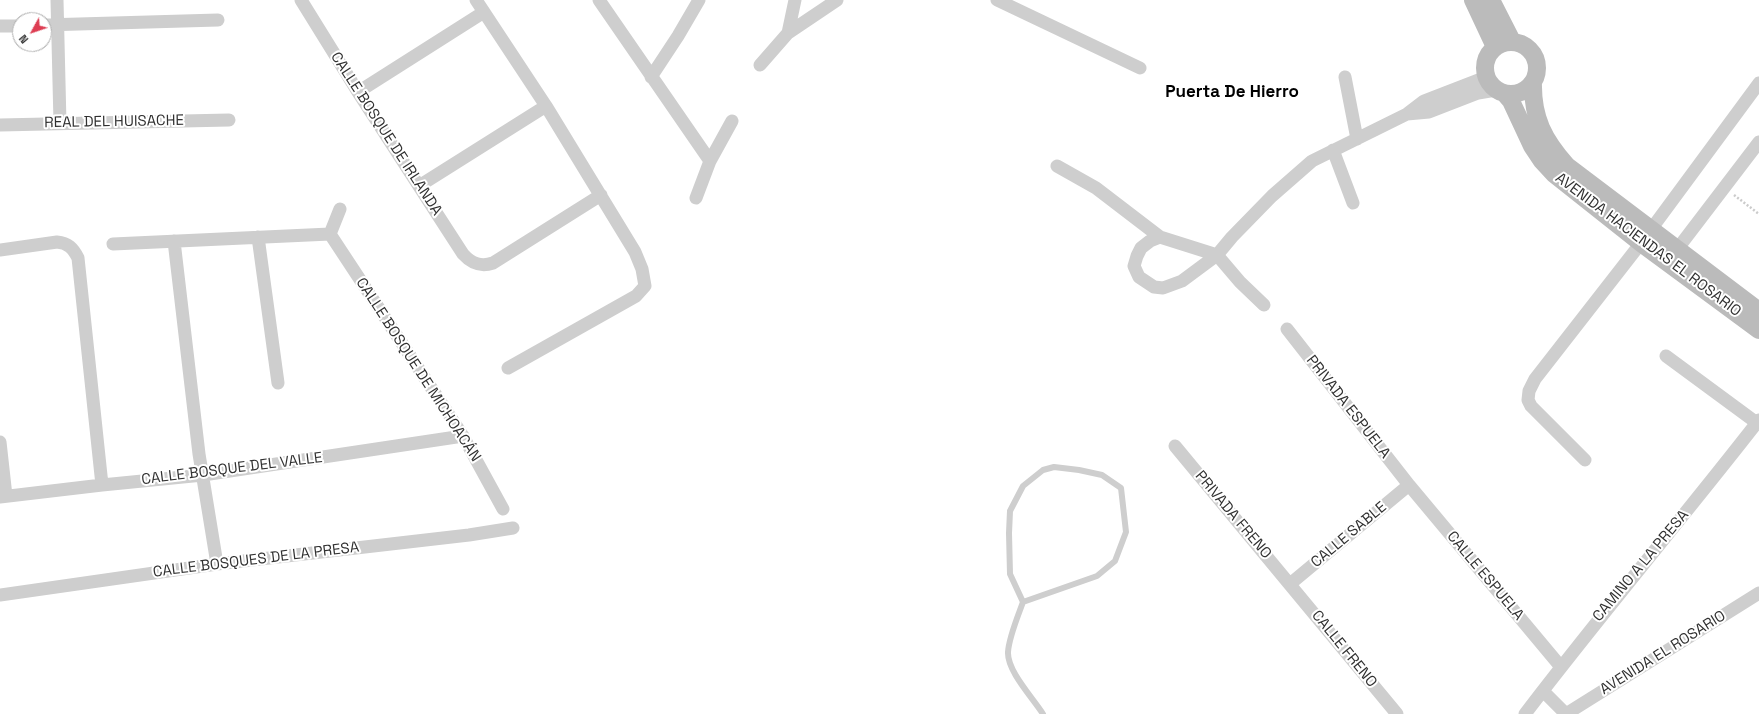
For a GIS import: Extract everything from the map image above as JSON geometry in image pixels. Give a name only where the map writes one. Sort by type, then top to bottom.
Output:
[{"type":"street","points":[[56,0],[60,123]]},
{"type":"street","name":"CALLE BOSQUE DE IRLANDA","points":[[301,0],[358,92],[463,254],[475,264],[486,265],[494,263],[601,195]]},
{"type":"street","points":[[476,0],[546,106],[635,252],[642,269],[645,286],[636,296],[508,368]]},
{"type":"street","points":[[599,0],[710,161]]},
{"type":"street","points":[[651,76],[678,36],[699,0]]},
{"type":"street","points":[[788,33],[795,0]]},
{"type":"street","points":[[760,65],[788,33],[837,0]]},
{"type":"street","points":[[997,0],[1140,68]]},
{"type":"street","points":[[1473,0],[1503,44]]},
{"type":"street","points":[[1491,0],[1503,44]]},
{"type":"street","points":[[358,92],[484,12]]},
{"type":"street","points":[[52,25],[218,20]]},
{"type":"street","points":[[0,26],[12,26]]},
{"type":"street","points":[[1503,44],[1521,44],[1528,48],[1534,56],[1537,64],[1537,74],[1534,82],[1521,93],[1513,95],[1495,87],[1484,69],[1485,60],[1489,53],[1503,44]]},
{"type":"street","points":[[1345,77],[1357,139]]},
{"type":"street","name":"AVENIDA HACIENDAS EL ROSARIO","points":[[1534,82],[1534,106],[1539,125],[1553,150],[1567,166],[1646,236],[1672,256],[1759,330]]},
{"type":"street","points":[[1585,460],[1531,406],[1528,400],[1529,391],[1550,358],[1646,236],[1759,83]]},
{"type":"street","points":[[1160,237],[1150,241],[1141,248],[1134,266],[1139,277],[1154,287],[1163,288],[1182,281],[1217,255],[1232,237],[1272,196],[1312,162],[1333,150],[1407,114],[1424,102],[1495,87]]},
{"type":"street","name":"AVENIDA HACIENDAS EL ROSARIO","points":[[1495,87],[1516,112],[1532,146],[1546,165],[1567,185],[1646,236]]},
{"type":"street","points":[[419,186],[546,106]]},
{"type":"street","name":"REAL DEL HUISACHE","points":[[0,125],[229,120]]},
{"type":"street","points":[[696,198],[710,161],[732,121]]},
{"type":"street","points":[[1672,256],[1759,142]]},
{"type":"street","points":[[1333,150],[1353,203]]},
{"type":"street","points":[[1057,166],[1096,188],[1160,237],[1217,255],[1240,282],[1264,305]]},
{"type":"street","points":[[113,244],[330,234],[340,210]]},
{"type":"street","name":"CALLE BOSQUE DE MICHOACÁN","points":[[330,234],[463,436],[503,508]]},
{"type":"street","points":[[258,237],[278,383]]},
{"type":"street","points":[[174,241],[203,475],[217,564]]},
{"type":"street","points":[[0,250],[57,242],[70,246],[78,258],[102,485]]},
{"type":"street","name":"AVENIDA HACIENDAS EL ROSARIO","points":[[1672,256],[1759,311]]},
{"type":"street","name":"PRIVADA ESPUELA","points":[[1287,329],[1408,485]]},
{"type":"street","points":[[1666,356],[1758,421]]},
{"type":"street","name":"CAMINO A LA PRESA","points":[[1525,714],[1598,619],[1758,421]]},
{"type":"street","name":"CALLE BOSQUE DEL VALLE","points":[[3,496],[203,475],[463,436]]},
{"type":"street","points":[[0,442],[3,496]]},
{"type":"street","name":"PRIVADA FRENO","points":[[1175,446],[1290,584]]},
{"type":"street","name":"CALLE SABLE","points":[[1290,584],[1408,485]]},
{"type":"street","name":"CALLE ESPUELA","points":[[1408,485],[1561,667]]},
{"type":"street","name":"CALLE BOSQUES DE LA PRESA","points":[[0,595],[217,564],[469,535],[513,528]]},
{"type":"street","name":"CALLE FRENO","points":[[1290,584],[1397,714]]},
{"type":"street","name":"AVENIDA EL ROSARIO","points":[[1566,714],[1759,593]]},
{"type":"street","points":[[1543,691],[1566,714]]},
{"type":"lane","points":[[1023,602],[1097,576],[1115,561],[1126,532],[1121,488],[1111,480],[1092,472],[1054,468],[1043,470],[1023,486],[1010,511],[1010,574],[1023,602],[1008,653],[1011,665],[1017,676],[1043,714]]},
{"type":"path","points":[[1724,188],[1759,214]]},
{"type":"district","name":"Puerta De Hierro","points":[[1232,92]]}]
